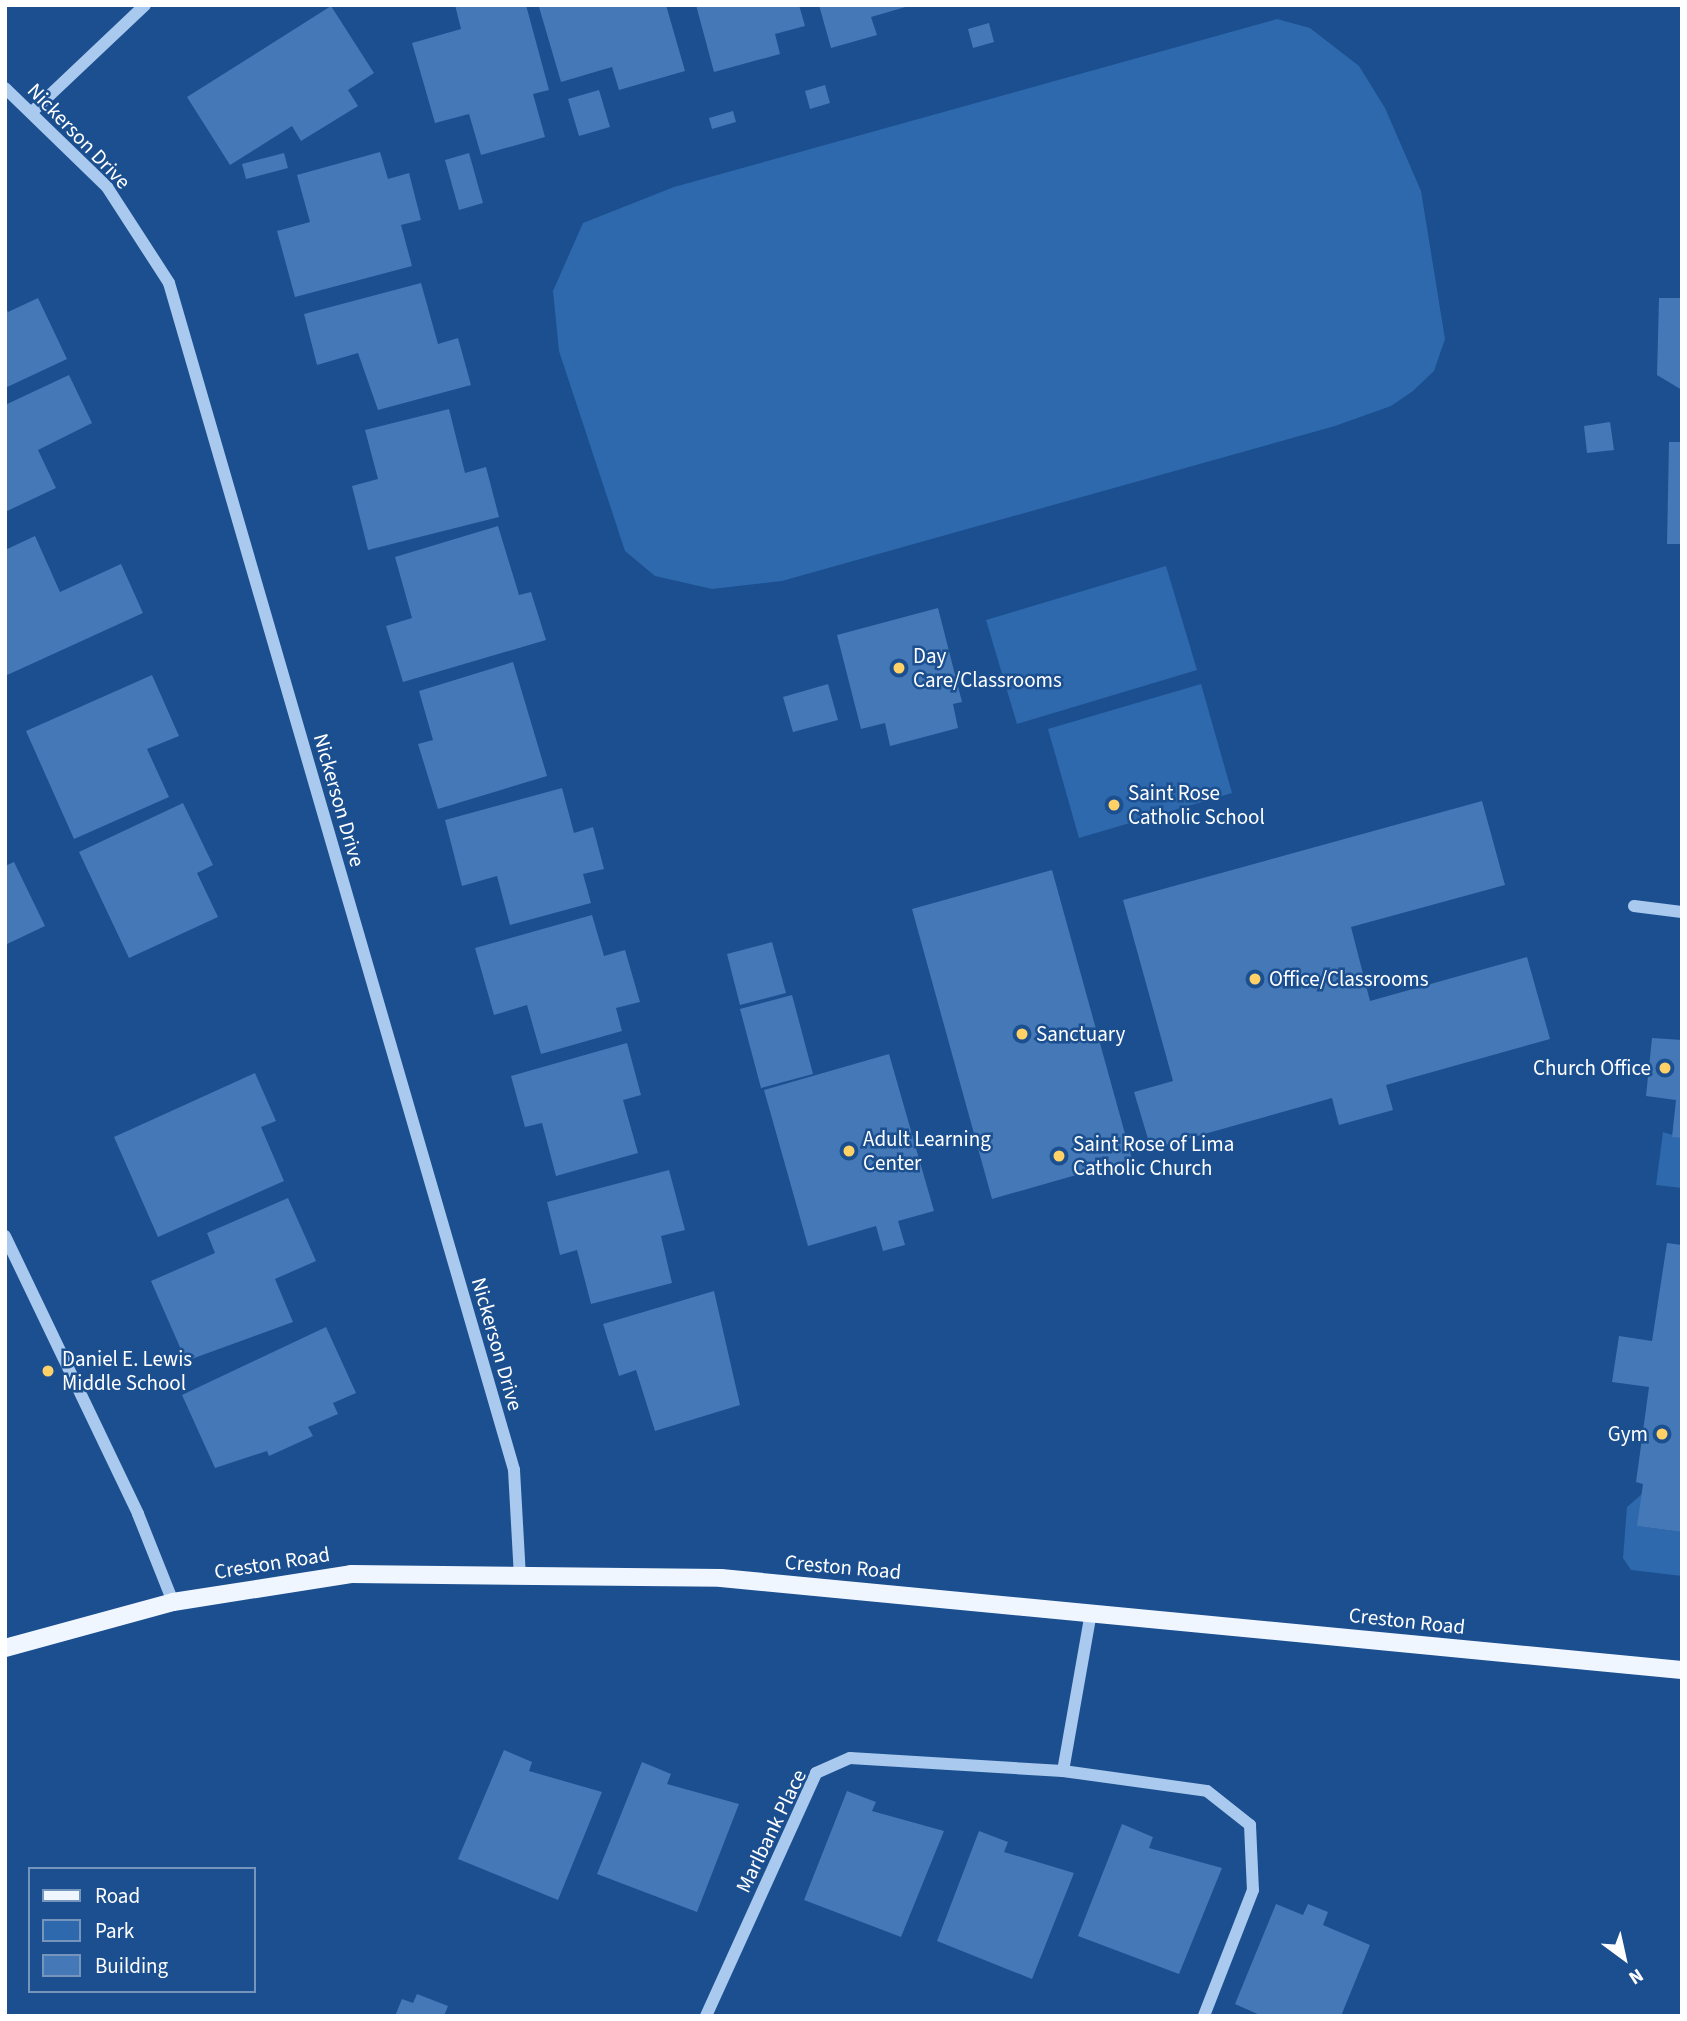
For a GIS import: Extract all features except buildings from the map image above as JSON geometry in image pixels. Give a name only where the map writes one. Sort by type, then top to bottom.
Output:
[{"type":"main road","name":"Creston Road","points":[[5,1648],[173,1602],[351,1574],[721,1578],[1682,1670]]},
{"type":"street","points":[[33,111],[145,5]]},
{"type":"street","name":"Nickerson Drive","points":[[5,88],[33,111],[107,187],[169,283],[514,1470],[520,1577]]},
{"type":"street","points":[[1634,906],[1682,912]]},
{"type":"street","points":[[5,1236],[138,1514],[173,1602]]},
{"type":"street","points":[[1063,1771],[1091,1613]]},
{"type":"street","name":"Marlbank Place","points":[[706,2016],[816,1773],[850,1758],[1063,1771],[1207,1791],[1250,1825],[1253,1890],[1204,2016]]},
{"type":"green space","points":[[1277,19],[1310,28],[1359,66],[1385,108],[1421,191],[1445,339],[1434,371],[1413,391],[1391,406],[1335,426],[782,581],[712,589],[655,576],[625,551],[559,351],[553,291],[583,223],[674,187]]},
{"type":"green space","points":[[1166,566],[1197,670],[1017,724],[986,620]]},
{"type":"green space","points":[[1201,684],[1232,793],[1079,838],[1048,729]]},
{"type":"green space","points":[[1663,1132],[1682,1138],[1682,1188],[1656,1185]]},
{"type":"green space","points":[[1642,1494],[1638,1526],[1682,1532],[1682,1576],[1631,1570],[1623,1558],[1627,1507]]},
{"type":"place","name":"Day Care/Classrooms","points":[[899,668]]},
{"type":"place","name":"Saint Rose Catholic School","points":[[1114,805]]},
{"type":"place","name":"Office/Classrooms","points":[[1255,979]]},
{"type":"place","name":"Sanctuary","points":[[1022,1034]]},
{"type":"place","name":"Church Office","points":[[1665,1068]]},
{"type":"place","name":"Adult Learning Center","points":[[849,1151]]},
{"type":"place","name":"Saint Rose of Lima Catholic Church","points":[[1059,1156]]},
{"type":"place","name":"Daniel E. Lewis Middle School","points":[[48,1371]]},
{"type":"place","name":"Gym","points":[[1662,1434]]}]
